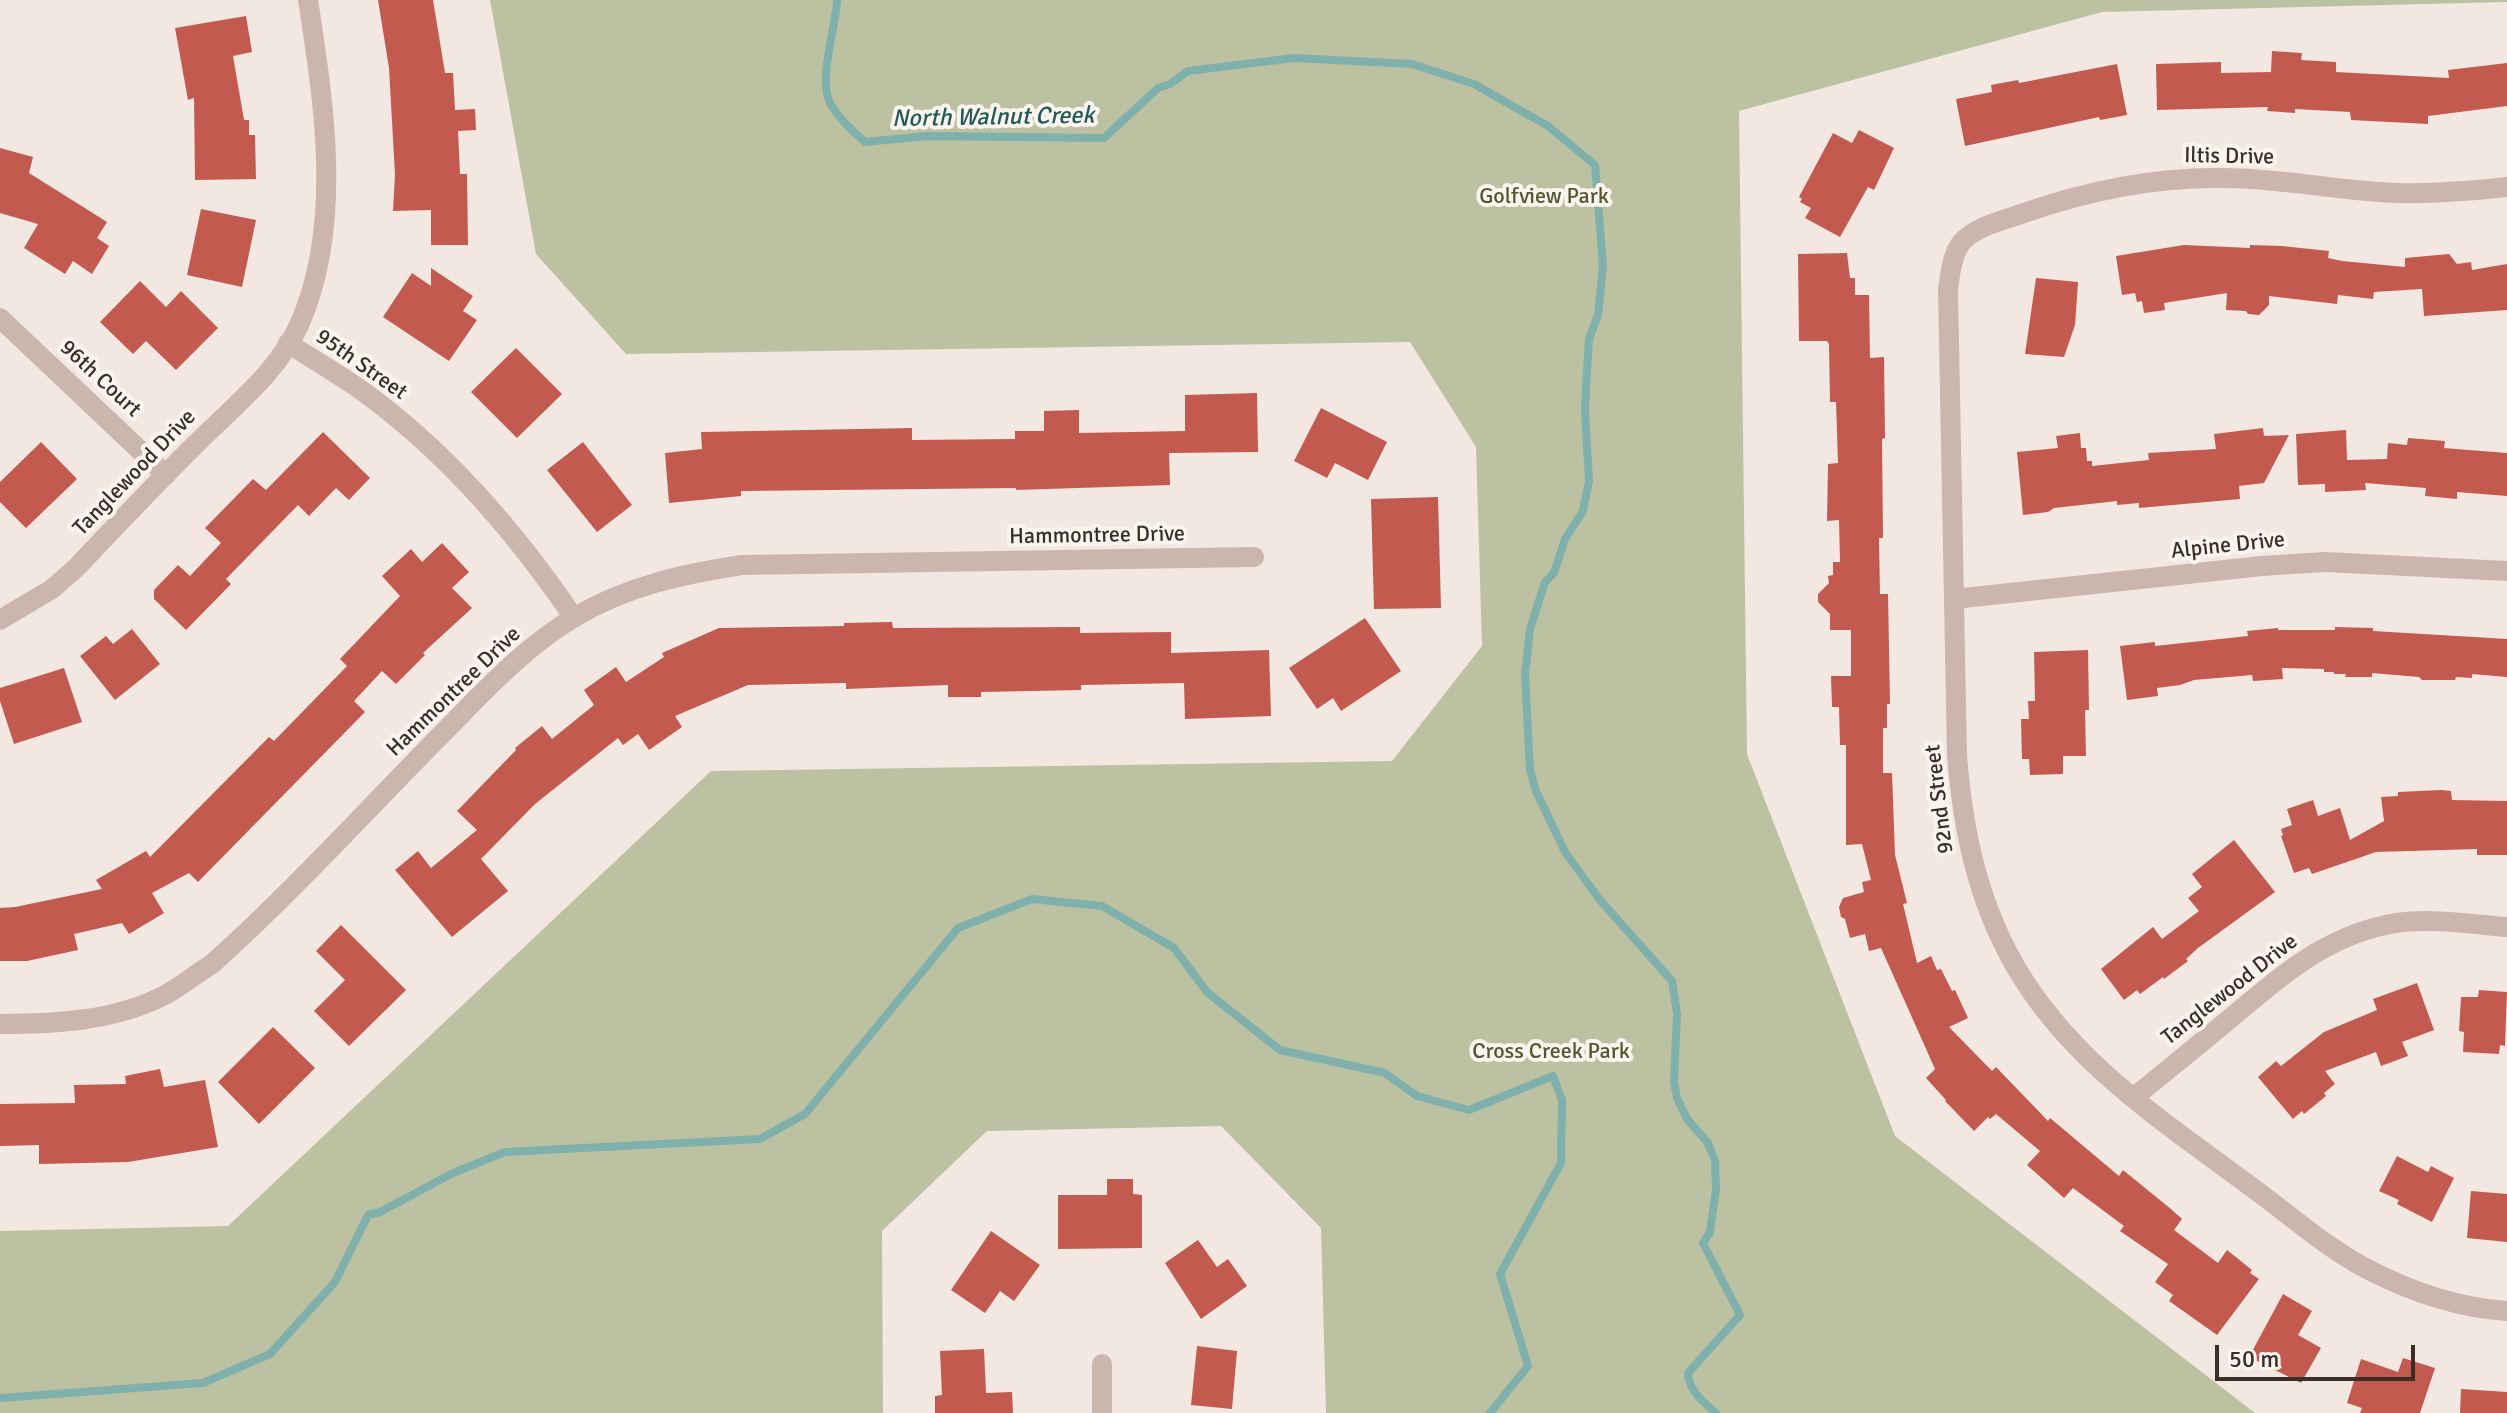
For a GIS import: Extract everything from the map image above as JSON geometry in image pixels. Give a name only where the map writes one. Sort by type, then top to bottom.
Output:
[{"type":"street","name":"95th Street","points":[[308,0],[322,89],[327,219],[318,274],[299,325],[288,343],[361,390],[428,444],[488,504],[542,571],[574,618]]},
{"type":"street","name":"Iltis Drive","points":[[1961,244],[1994,223],[2054,202],[2108,188],[2168,180],[2224,178],[2398,193],[2468,192],[2507,187]]},
{"type":"street","name":"92nd Street","points":[[1961,244],[1952,265],[1948,290],[1957,756],[1961,811],[1973,866],[1992,919],[2014,964],[2043,1008],[2074,1046],[2133,1098],[2328,1244],[2366,1269],[2407,1288],[2449,1302],[2507,1311]]},
{"type":"street","name":"96th Court","points":[[0,318],[166,475]]},
{"type":"street","name":"Tanglewood Drive","points":[[0,620],[52,589],[270,372],[288,343]]},
{"type":"street","name":"Hammontree Drive","points":[[0,1024],[51,1024],[109,1015],[163,995],[212,964],[514,661],[574,618],[616,596],[653,582],[692,572],[742,565],[1254,557]]},
{"type":"street","name":"Alpine Drive","points":[[1954,599],[2325,562],[2507,571]]},
{"type":"street","name":"Tanglewood Drive","points":[[2133,1098],[2288,971],[2325,946],[2363,931],[2398,923],[2440,922],[2507,927]]},
{"type":"street","points":[[1102,1364],[1102,1413]]},
{"type":"green space","name":"Cross Creek Park","points":[[490,0],[2507,0],[2102,12],[1739,111],[1747,754],[1895,1136],[2255,1413],[1326,1413],[1321,1228],[1221,1126],[987,1131],[882,1231],[883,1413],[0,1413],[0,1231],[228,1226],[711,771],[1392,761],[1482,646],[1476,447],[1410,342],[626,354],[536,254]]},
{"type":"building","points":[[378,0],[433,0],[445,73],[453,73],[455,110],[475,109],[476,130],[458,131],[460,174],[467,174],[468,245],[431,245],[431,210],[393,211],[395,175],[389,68]]},
{"type":"building","points":[[246,16],[252,52],[233,56],[244,120],[249,120],[249,135],[255,135],[256,179],[195,180],[194,98],[188,100],[175,28]]},
{"type":"building","points":[[2272,51],[2302,53],[2301,60],[2336,62],[2336,72],[2449,78],[2448,70],[2507,63],[2507,106],[2428,116],[2428,124],[2351,120],[2350,112],[2295,109],[2295,113],[2267,111],[2268,107],[2157,110],[2156,64],[2221,62],[2221,73],[2271,72]]},
{"type":"building","points":[[2117,64],[2127,115],[2100,120],[2099,117],[1965,146],[1956,99],[1992,92],[1991,85],[2018,80],[2019,83]]},
{"type":"building","points":[[1859,130],[1894,148],[1874,190],[1868,187],[1840,237],[1805,218],[1811,208],[1800,202],[1802,199],[1799,197],[1833,133],[1852,143]]},
{"type":"building","points":[[0,148],[33,157],[29,173],[107,222],[97,238],[109,246],[92,274],[73,261],[65,274],[24,248],[38,224],[0,213]]},
{"type":"building","points":[[201,209],[256,220],[242,287],[187,275]]},
{"type":"building","points":[[2184,245],[2282,246],[2329,251],[2328,258],[2342,261],[2405,267],[2405,258],[2449,254],[2457,264],[2471,262],[2472,270],[2507,264],[2507,310],[2424,316],[2422,289],[2374,292],[2373,299],[2338,295],[2337,304],[2269,296],[2269,305],[2259,315],[2226,310],[2227,293],[2164,303],[2165,310],[2144,313],[2142,301],[2137,302],[2135,293],[2122,295],[2116,256]]},
{"type":"building","points":[[1847,253],[1850,278],[1855,278],[1855,295],[1869,295],[1870,358],[1884,357],[1883,538],[1879,538],[1880,594],[1888,594],[1890,704],[1887,704],[1887,728],[1883,728],[1883,773],[1892,773],[1895,855],[1917,963],[1931,956],[1937,970],[1941,969],[1968,1018],[1949,1027],[1992,1071],[1996,1067],[2048,1121],[2050,1118],[2119,1176],[2123,1170],[2171,1209],[2182,1219],[2174,1230],[2218,1263],[2227,1250],[2252,1270],[2250,1273],[2259,1279],[2217,1335],[2169,1301],[2173,1295],[2155,1282],[2168,1264],[2120,1231],[2124,1226],[2073,1188],[2064,1198],[2027,1165],[2040,1151],[1996,1114],[1990,1119],[1988,1117],[1974,1131],[1945,1101],[1926,1078],[1935,1069],[1881,948],[1869,951],[1865,934],[1850,938],[1845,919],[1841,917],[1839,907],[1843,898],[1864,892],[1862,882],[1871,880],[1862,844],[1846,845],[1846,745],[1840,745],[1839,707],[1832,707],[1831,676],[1851,676],[1851,630],[1830,630],[1830,614],[1818,602],[1818,594],[1829,583],[1828,576],[1833,575],[1833,562],[1840,562],[1839,520],[1827,521],[1828,464],[1838,463],[1836,402],[1830,402],[1829,344],[1827,341],[1799,341],[1798,254]]},
{"type":"building","points":[[431,268],[473,296],[463,311],[477,320],[449,361],[383,317],[412,273],[431,286]]},
{"type":"building","points":[[2036,278],[2078,282],[2075,325],[2064,357],[2025,354]]},
{"type":"building","points":[[140,281],[166,307],[181,291],[218,328],[176,370],[146,341],[133,354],[100,322]]},
{"type":"building","points":[[516,348],[562,394],[517,438],[471,392]]},
{"type":"building","points":[[1257,393],[1258,452],[1169,453],[1170,485],[1016,490],[741,491],[741,496],[669,503],[665,453],[702,449],[701,432],[912,428],[912,440],[1015,439],[1015,431],[1044,431],[1044,411],[1079,410],[1079,433],[1185,431],[1185,395]]},
{"type":"building","points":[[1321,408],[1387,442],[1368,480],[1335,463],[1327,478],[1294,461]]},
{"type":"building","points":[[2263,428],[2264,436],[2289,435],[2264,483],[2239,486],[2240,499],[2139,508],[2139,503],[2117,505],[2117,501],[2023,515],[2017,452],[2058,448],[2056,436],[2080,433],[2081,448],[2086,448],[2087,461],[2092,461],[2092,466],[2149,460],[2148,453],[2216,449],[2214,434]]},
{"type":"building","points":[[2346,430],[2347,460],[2387,459],[2388,443],[2407,445],[2408,438],[2445,441],[2444,448],[2507,453],[2507,496],[2457,492],[2457,499],[2425,496],[2426,488],[2365,483],[2366,490],[2325,492],[2325,484],[2298,485],[2296,434]]},
{"type":"building","points":[[323,432],[370,478],[349,500],[336,488],[309,516],[298,505],[226,579],[231,584],[186,630],[154,599],[154,590],[178,565],[190,576],[221,543],[205,528],[253,479],[266,490]]},
{"type":"building","points":[[41,442],[77,479],[26,528],[0,502],[0,482]]},
{"type":"building","points":[[583,442],[632,505],[597,532],[547,470]]},
{"type":"building","points":[[1438,497],[1441,608],[1374,609],[1371,499]]},
{"type":"building","points":[[442,543],[469,572],[452,588],[472,608],[423,653],[425,655],[396,684],[382,671],[354,701],[365,712],[198,882],[189,873],[152,893],[164,913],[129,934],[122,923],[74,934],[78,950],[27,961],[0,961],[0,908],[102,889],[96,880],[146,851],[150,857],[269,737],[274,741],[347,666],[340,659],[400,596],[382,576],[411,549],[422,562]]},
{"type":"building","points":[[1365,618],[1401,671],[1341,711],[1333,698],[1317,709],[1289,668]]},
{"type":"building","points":[[892,622],[893,628],[1080,627],[1080,633],[1171,632],[1171,653],[1269,650],[1271,716],[1185,719],[1184,683],[1081,685],[1081,690],[981,692],[981,697],[948,697],[948,685],[846,689],[846,683],[748,685],[675,716],[682,727],[649,750],[638,734],[623,745],[618,738],[535,804],[481,859],[508,891],[452,937],[395,870],[418,851],[431,868],[477,830],[457,811],[515,748],[542,726],[552,739],[594,705],[584,690],[616,667],[626,682],[664,657],[662,653],[719,628]]},
{"type":"building","points":[[2335,627],[2507,639],[2507,677],[2472,674],[2472,678],[2422,680],[2419,677],[2372,673],[2372,677],[2345,677],[2346,674],[2324,672],[2324,669],[2282,668],[2283,679],[2253,681],[2252,675],[2194,680],[2157,688],[2158,696],[2127,700],[2120,646],[2155,642],[2155,646],[2248,636],[2247,631],[2278,628],[2335,630]]},
{"type":"building","points":[[132,629],[160,664],[115,700],[80,656],[106,636],[113,644]]},
{"type":"building","points":[[2088,650],[2086,756],[2063,756],[2063,774],[2030,775],[2029,759],[2022,759],[2021,719],[2029,719],[2028,701],[2035,701],[2034,652]]},
{"type":"building","points":[[64,668],[82,722],[14,744],[0,701],[0,688]]},
{"type":"building","points":[[2451,791],[2452,800],[2507,801],[2507,855],[2477,855],[2477,849],[2376,852],[2312,874],[2309,868],[2294,873],[2281,836],[2281,829],[2292,825],[2287,809],[2313,800],[2318,816],[2340,808],[2350,840],[2384,821],[2381,797],[2398,796],[2398,792]]},
{"type":"building","points":[[2234,840],[2275,892],[2198,948],[2186,959],[2188,961],[2164,979],[2140,994],[2137,990],[2124,1000],[2101,969],[2153,927],[2162,939],[2199,911],[2188,898],[2202,887],[2192,874]]},
{"type":"building","points":[[341,925],[406,990],[349,1046],[314,1011],[345,980],[316,951]]},
{"type":"building","points":[[2417,983],[2434,1030],[2402,1042],[2408,1056],[2381,1066],[2376,1052],[2325,1071],[2335,1084],[2324,1093],[2326,1096],[2293,1119],[2258,1077],[2276,1061],[2281,1066],[2324,1032],[2377,1010],[2373,999]]},
{"type":"building","points":[[2479,990],[2507,992],[2505,1046],[2500,1045],[2499,1054],[2463,1052],[2464,1032],[2459,1031],[2461,997],[2478,997]]},
{"type":"building","points":[[273,1027],[315,1068],[259,1124],[218,1082]]},
{"type":"building","points":[[160,1069],[164,1087],[205,1080],[218,1147],[128,1162],[39,1164],[39,1145],[0,1146],[0,1104],[75,1103],[74,1085],[126,1084],[125,1076]]},
{"type":"building","points":[[2397,1156],[2428,1172],[2431,1166],[2454,1178],[2432,1222],[2379,1191]]},
{"type":"building","points":[[1107,1179],[1133,1179],[1133,1194],[1142,1195],[1142,1248],[1058,1249],[1058,1195],[1107,1195]]},
{"type":"building","points":[[2471,1191],[2507,1194],[2507,1242],[2467,1238]]},
{"type":"building","points":[[991,1231],[1040,1265],[1014,1301],[1000,1291],[985,1313],[951,1290]]},
{"type":"building","points":[[1198,1240],[1217,1267],[1228,1259],[1247,1286],[1201,1319],[1165,1263]]},
{"type":"building","points":[[2283,1294],[2312,1311],[2298,1335],[2321,1348],[2301,1383],[2249,1357]]},
{"type":"building","points":[[1197,1346],[1237,1351],[1232,1409],[1191,1405]]},
{"type":"building","points":[[984,1349],[986,1393],[1012,1392],[1013,1413],[935,1413],[935,1396],[942,1395],[940,1351]]},
{"type":"building","points":[[2403,1358],[2435,1368],[2420,1413],[2360,1413],[2362,1408],[2347,1403],[2361,1359],[2398,1372]]},
{"type":"building","points":[[2461,1389],[2507,1392],[2507,1413],[2460,1413]]},
{"type":"waterway","name":"North Walnut Creek","points":[[837,0],[826,69],[827,95],[838,116],[865,142],[927,136],[1104,138],[1158,88],[1170,84],[1188,71],[1294,58],[1412,64],[1474,84],[1548,126],[1595,165],[1603,265],[1598,315],[1589,339],[1588,353],[1585,410],[1589,481],[1583,511],[1565,539],[1554,573],[1545,582],[1530,629],[1525,675],[1530,770],[1536,791],[1565,852],[1600,900],[1672,981],[1677,1014],[1674,1082],[1677,1098],[1687,1119],[1708,1143],[1715,1161],[1716,1189],[1710,1232],[1703,1243],[1740,1315],[1688,1373],[1694,1391],[1716,1413]]},
{"type":"waterway","points":[[0,1398],[203,1383],[270,1354],[335,1282],[368,1215],[380,1212],[453,1173],[505,1152],[760,1139],[805,1114],[958,928],[1032,899],[1102,906],[1174,948],[1208,993],[1280,1050],[1385,1073],[1417,1096],[1469,1110],[1553,1076],[1562,1100],[1561,1163],[1500,1274],[1528,1366],[1490,1413]]},
{"type":"park label","name":"Golfview Park","points":[[1544,197]]}]
